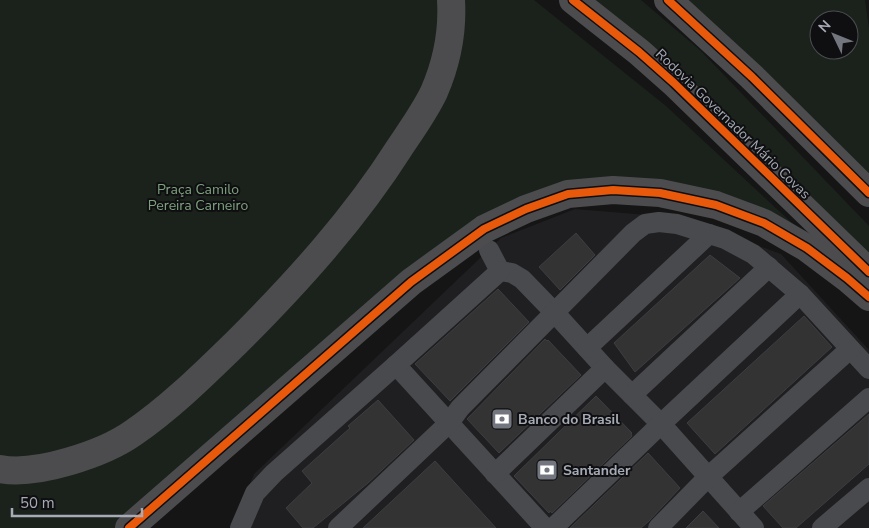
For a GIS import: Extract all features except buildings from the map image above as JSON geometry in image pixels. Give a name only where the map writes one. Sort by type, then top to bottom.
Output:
[{"type":"highway","points":[[0,469],[35,470],[109,447],[132,434],[174,400],[225,354],[274,304],[320,254],[360,205],[390,164],[425,107],[433,93],[447,58],[451,34],[451,0]]},
{"type":"highway","name":"Rodovia Governador Mário Covas","points":[[573,0],[639,52],[674,83],[869,272]]},
{"type":"highway","points":[[668,0],[752,77],[869,194]]},
{"type":"highway","points":[[129,528],[411,282],[484,229],[526,208],[568,194],[613,190],[660,193],[716,205],[764,222],[806,248],[869,297]]},
{"type":"lane","points":[[338,528],[449,423],[460,408],[554,312],[633,233],[645,224],[659,222],[677,224],[725,240],[753,254],[800,294],[869,370]]},
{"type":"lane","points":[[586,348],[709,234]]},
{"type":"lane","points":[[489,250],[500,270],[512,273],[522,279],[660,424],[754,528]]},
{"type":"lane","points":[[632,395],[769,267]]},
{"type":"lane","points":[[240,528],[255,493],[274,473],[500,270]]},
{"type":"lane","points":[[553,528],[660,424],[800,294]]},
{"type":"lane","points":[[658,528],[708,477],[850,349]]},
{"type":"lane","points":[[396,365],[545,528]]},
{"type":"lane","points":[[495,474],[605,368]]},
{"type":"lane","points":[[739,512],[869,398]]},
{"type":"lane","points":[[822,528],[869,488]]},
{"type":"shaded area","points":[[575,209],[683,218],[781,254],[869,350],[869,528],[232,528],[254,474],[501,238]]},
{"type":"green space","name":"Praça Camilo Pereira Carneiro","points":[[0,0],[534,0],[666,106],[806,236],[758,210],[534,197],[118,528],[0,528]]},
{"type":"green space","points":[[577,0],[641,0],[701,51],[869,226],[869,267]]},
{"type":"green space","points":[[660,0],[865,0],[869,28],[869,194]]},
{"type":"cycle path","points":[[573,0],[639,52],[674,83],[869,272]]},
{"type":"cycle path","points":[[668,0],[752,77],[869,193]]},
{"type":"cycle path","points":[[129,528],[411,282],[484,229],[526,209],[568,194],[613,190],[660,193],[716,205],[764,223],[807,248],[869,297]]},
{"type":"place","name":"Banco do Brasil","points":[[502,419]]},
{"type":"place","name":"Santander","points":[[547,470]]}]
